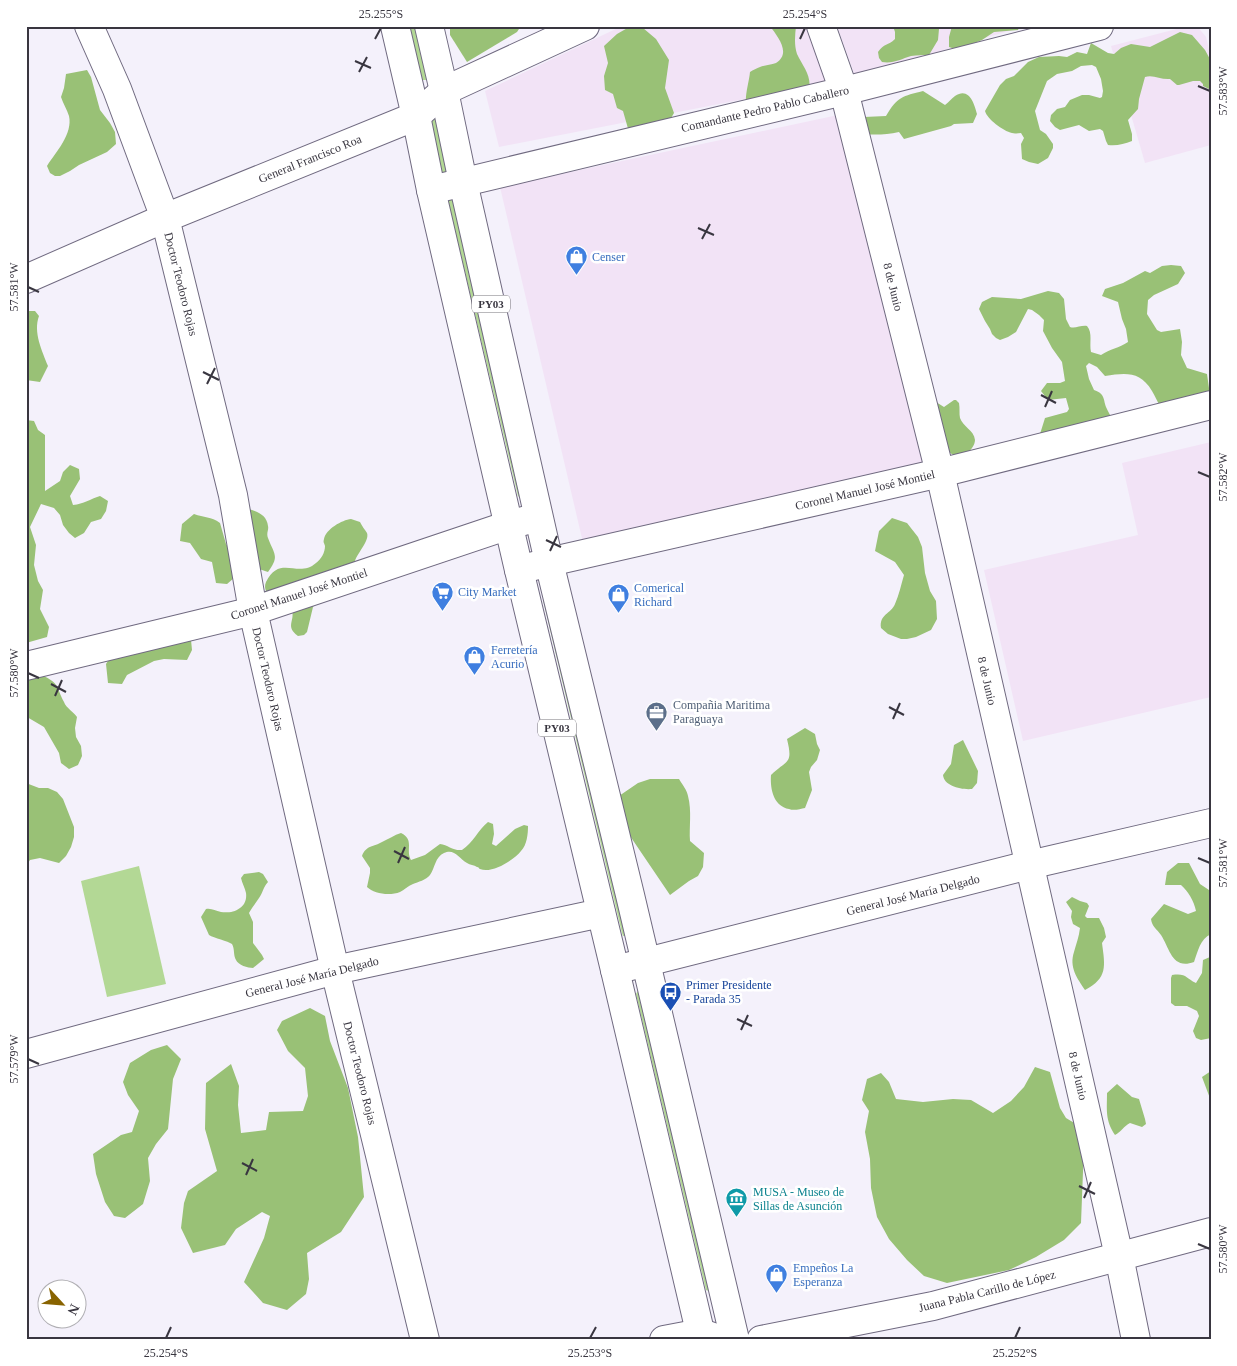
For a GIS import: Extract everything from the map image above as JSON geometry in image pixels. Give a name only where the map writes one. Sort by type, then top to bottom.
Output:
[{"type":"main road","name":"Doctor Teodoro Rojas","points":[[89,26],[117,89],[165,218],[233,495],[253,611],[335,970],[425,1340]]},
{"type":"main road","name":"PY03","points":[[394,26],[508,525],[615,970],[708,1337]]},
{"type":"main road","name":"PY03","points":[[429,26],[538,517],[735,1340]]},
{"type":"main road","name":"General Francisco Roa","points":[[26,279],[165,218],[416,116],[444,91],[585,26]]},
{"type":"main road","name":"8 de Junio","points":[[822,26],[844,91],[940,473],[1119,1256],[1136,1340]]},
{"type":"main road","name":"Comandante Pedro Pablo Caballero","points":[[431,190],[844,91],[1099,26]]},
{"type":"main road","name":"Coronel Manuel José Montiel","points":[[519,570],[940,473],[1211,405]]},
{"type":"main road","name":"Coronel Manuel José Montiel","points":[[26,666],[253,611],[508,525],[538,517]]},
{"type":"main road","name":"General José María Delgado","points":[[615,970],[1029,865],[1211,824]]},
{"type":"main road","name":"General José María Delgado","points":[[26,1054],[335,970],[601,913]]},
{"type":"main road","name":"Juana Pabla Carillo de López","points":[[761,1340],[933,1306],[1211,1232]]},
{"type":"main road","points":[[664,1340],[708,1337]]},
{"type":"shaded area","points":[[622,26],[809,26],[827,83],[499,147],[485,91]]},
{"type":"shaded area","points":[[837,26],[1016,26],[1016,29],[855,76]]},
{"type":"shaded area","points":[[1188,26],[1197,26],[1206,37],[1211,58],[1211,145],[1145,163],[1111,46]]},
{"type":"shaded area","points":[[838,115],[927,464],[584,547],[500,187]]},
{"type":"shaded area","points":[[1211,442],[1211,697],[1023,741],[984,570],[1138,535],[1122,463]]},
{"type":"green space","points":[[407,26],[417,26],[428,78],[426,80],[421,80]]},
{"type":"green space","points":[[450,26],[521,26],[517,32],[467,62],[450,35]]},
{"type":"green space","points":[[631,26],[643,28],[656,39],[669,60],[665,88],[674,113],[664,130],[629,132],[623,111],[617,108],[613,94],[605,90],[604,76],[608,63],[604,46],[617,34]]},
{"type":"green space","points":[[770,26],[796,26],[796,51],[808,76],[809,91],[746,104],[750,72],[756,68],[776,63],[783,54],[782,44]]},
{"type":"green space","points":[[893,26],[935,26],[939,29],[938,40],[929,55],[911,56],[893,62],[882,62],[878,52],[882,47],[895,39]]},
{"type":"green space","points":[[952,26],[1020,26],[1018,30],[994,32],[982,40],[955,49],[949,47]]},
{"type":"green space","points":[[1180,32],[1192,35],[1205,50],[1211,61],[1211,90],[1203,86],[1200,81],[1177,85],[1170,79],[1145,77],[1138,109],[1128,120],[1132,141],[1108,145],[1103,131],[1100,129],[1089,131],[1079,125],[1060,130],[1050,121],[1051,115],[1057,109],[1065,107],[1070,100],[1082,95],[1102,97],[1101,79],[1096,67],[1092,65],[1081,66],[1072,71],[1057,74],[1047,81],[1035,111],[1040,130],[1046,134],[1053,144],[1053,148],[1048,158],[1038,164],[1022,159],[1021,144],[1024,138],[1021,133],[1008,132],[992,121],[986,114],[985,111],[1000,85],[1006,79],[1014,76],[1028,62],[1039,57],[1067,57],[1077,52],[1087,54],[1091,43],[1108,53],[1114,54],[1121,48],[1131,44],[1150,47]]},
{"type":"green space","points":[[87,70],[91,77],[100,110],[115,132],[116,144],[107,152],[60,176],[55,176],[50,173],[47,166],[63,142],[70,123],[61,97],[66,74]]},
{"type":"green space","points":[[923,91],[945,105],[955,96],[964,93],[972,101],[977,114],[973,123],[954,124],[904,139],[899,132],[861,134],[864,117],[886,116],[901,98]]},
{"type":"green space","points":[[432,119],[438,119],[522,499],[518,496],[430,124]]},
{"type":"green space","points":[[1162,266],[1181,266],[1185,273],[1178,284],[1154,295],[1148,300],[1147,314],[1157,330],[1161,332],[1180,329],[1181,355],[1187,368],[1207,374],[1211,390],[1211,413],[1160,406],[1152,391],[1143,380],[1126,374],[1105,376],[1097,367],[1089,363],[1086,366],[1089,379],[1094,390],[1103,397],[1113,420],[1040,434],[1045,418],[1067,412],[1069,409],[1066,398],[1048,400],[1041,391],[1047,383],[1065,381],[1062,362],[1043,331],[1044,320],[1028,309],[1016,332],[1000,340],[992,334],[979,309],[982,302],[992,297],[1021,299],[1048,291],[1059,293],[1064,299],[1066,319],[1070,327],[1087,326],[1090,335],[1091,352],[1101,355],[1128,342],[1118,302],[1102,296],[1105,289],[1123,283],[1145,271],[1150,273]]},
{"type":"green space","points":[[26,311],[35,311],[39,316],[37,322],[38,335],[48,366],[40,382],[26,380]]},
{"type":"green space","points":[[954,400],[959,403],[961,421],[973,434],[975,440],[974,446],[960,456],[951,453],[946,448],[940,433],[936,402],[944,407]]},
{"type":"green space","points":[[26,420],[34,421],[38,430],[45,435],[45,491],[60,481],[63,472],[70,465],[79,469],[80,479],[70,496],[73,505],[84,503],[100,496],[108,501],[106,511],[101,519],[91,522],[84,533],[75,538],[63,525],[60,515],[54,508],[41,504],[30,527],[36,545],[34,565],[38,581],[43,590],[40,609],[49,627],[47,637],[26,643]]},
{"type":"green space","points":[[248,509],[261,514],[267,522],[267,536],[275,555],[272,567],[268,572],[259,569]]},
{"type":"green space","points":[[194,514],[220,523],[226,544],[232,553],[234,578],[227,584],[216,583],[212,562],[201,559],[190,543],[180,541],[182,524]]},
{"type":"green space","points":[[892,518],[907,523],[918,537],[922,547],[925,573],[930,591],[936,601],[937,619],[931,630],[907,639],[901,639],[888,634],[881,628],[883,617],[895,604],[904,575],[895,562],[875,551],[879,531]]},
{"type":"green space","points":[[351,519],[360,522],[367,533],[367,540],[354,564],[313,607],[307,632],[304,635],[298,636],[291,627],[292,610],[269,595],[265,587],[266,582],[277,569],[303,569],[316,563],[323,553],[325,535],[339,523]]},
{"type":"green space","points":[[544,597],[626,936],[623,936],[622,933],[543,600]]},
{"type":"green space","points":[[183,636],[191,640],[192,650],[187,660],[164,659],[154,661],[127,675],[122,684],[108,683],[106,664],[111,656]]},
{"type":"green space","points":[[42,675],[55,683],[65,704],[77,717],[76,737],[81,746],[82,756],[78,765],[69,769],[61,763],[59,753],[44,727],[26,715],[26,679]]},
{"type":"green space","points":[[805,728],[815,734],[820,750],[817,760],[809,772],[812,790],[805,808],[791,810],[779,804],[776,800],[772,791],[771,775],[788,760],[787,739]]},
{"type":"green space","points":[[963,740],[978,771],[977,783],[972,789],[963,789],[950,785],[946,782],[943,775],[951,764],[954,745]]},
{"type":"green space","points":[[650,779],[679,779],[687,792],[689,802],[690,841],[704,853],[703,867],[698,876],[670,895],[628,833],[619,796],[638,783]]},
{"type":"green space","points":[[26,783],[39,788],[48,788],[57,792],[63,799],[74,827],[74,837],[66,856],[59,863],[40,858],[30,860],[26,866]]},
{"type":"green space","points":[[488,822],[493,824],[492,844],[496,846],[515,829],[524,825],[528,826],[525,846],[518,855],[496,868],[485,870],[467,863],[454,853],[448,852],[439,857],[428,877],[400,892],[382,894],[367,887],[370,868],[362,856],[368,848],[401,833],[408,839],[411,860],[425,855],[440,844],[456,850],[462,850]]},
{"type":"green space","points":[[1178,863],[1189,863],[1200,884],[1211,893],[1211,934],[1202,942],[1194,962],[1187,964],[1176,961],[1161,935],[1152,924],[1151,919],[1164,904],[1188,914],[1196,911],[1190,896],[1181,885],[1165,885],[1167,872]]},
{"type":"green space","points":[[139,866],[166,984],[107,997],[81,881]]},
{"type":"green space","points":[[259,872],[263,874],[268,882],[249,913],[253,922],[253,943],[264,959],[251,968],[237,962],[232,944],[209,935],[201,917],[206,909],[230,912],[239,909],[245,903],[246,898],[246,891],[241,878],[244,874]]},
{"type":"green space","points":[[1072,897],[1087,903],[1089,906],[1085,916],[1087,918],[1099,918],[1106,937],[1102,943],[1103,971],[1098,981],[1085,990],[1077,977],[1072,963],[1080,928],[1073,924],[1072,911],[1066,902]]},
{"type":"green space","points":[[1210,957],[1211,1038],[1201,1040],[1196,1038],[1193,1031],[1199,1016],[1197,1011],[1187,1006],[1175,1006],[1171,1003],[1171,978],[1172,975],[1186,976],[1196,983],[1202,973],[1203,960]]},
{"type":"green space","points":[[639,989],[711,1292],[706,1290],[636,994]]},
{"type":"green space","points":[[310,1008],[325,1016],[330,1041],[348,1088],[358,1137],[364,1197],[341,1232],[307,1253],[309,1279],[306,1294],[287,1310],[263,1303],[244,1282],[264,1238],[270,1216],[262,1212],[236,1229],[225,1245],[193,1253],[181,1228],[184,1203],[188,1191],[217,1171],[205,1129],[206,1083],[231,1064],[239,1086],[238,1105],[241,1133],[266,1130],[269,1112],[303,1111],[308,1096],[305,1068],[288,1051],[277,1030],[282,1021]]},
{"type":"green space","points":[[167,1045],[181,1059],[173,1079],[168,1129],[148,1158],[150,1181],[143,1204],[125,1218],[114,1216],[105,1202],[96,1174],[93,1154],[121,1135],[132,1132],[139,1111],[128,1095],[123,1082],[130,1063],[151,1050]]},
{"type":"green space","points":[[1035,1067],[1050,1072],[1060,1108],[1066,1118],[1081,1127],[1084,1146],[1081,1223],[1064,1240],[1036,1257],[1009,1270],[947,1283],[924,1276],[889,1239],[877,1217],[871,1188],[870,1159],[865,1132],[869,1111],[862,1100],[867,1079],[881,1073],[889,1082],[896,1099],[923,1102],[953,1099],[971,1100],[993,1113],[1011,1101],[1024,1087]]},
{"type":"green space","points":[[1211,1071],[1211,1101],[1202,1077]]},
{"type":"green space","points":[[1117,1084],[1132,1097],[1139,1099],[1146,1124],[1142,1127],[1130,1123],[1115,1135],[1108,1120],[1107,1093]]},
{"type":"place","name":"Censer","points":[[576,276]]},
{"type":"place","name":"City Market","points":[[442,611]]},
{"type":"place","name":"Comerical Richard","points":[[618,614]]},
{"type":"place","name":"Ferretería Acurio","points":[[475,676]]},
{"type":"place","name":"Compañia Maritima Paraguaya","points":[[657,731]]},
{"type":"place","name":"Primer Presidente - Parada 35","points":[[670,1011]]},
{"type":"place","name":"MUSA - Museo de Sillas de Asunción","points":[[737,1218]]},
{"type":"place","name":"Empeños La Esperanza","points":[[777,1294]]}]
